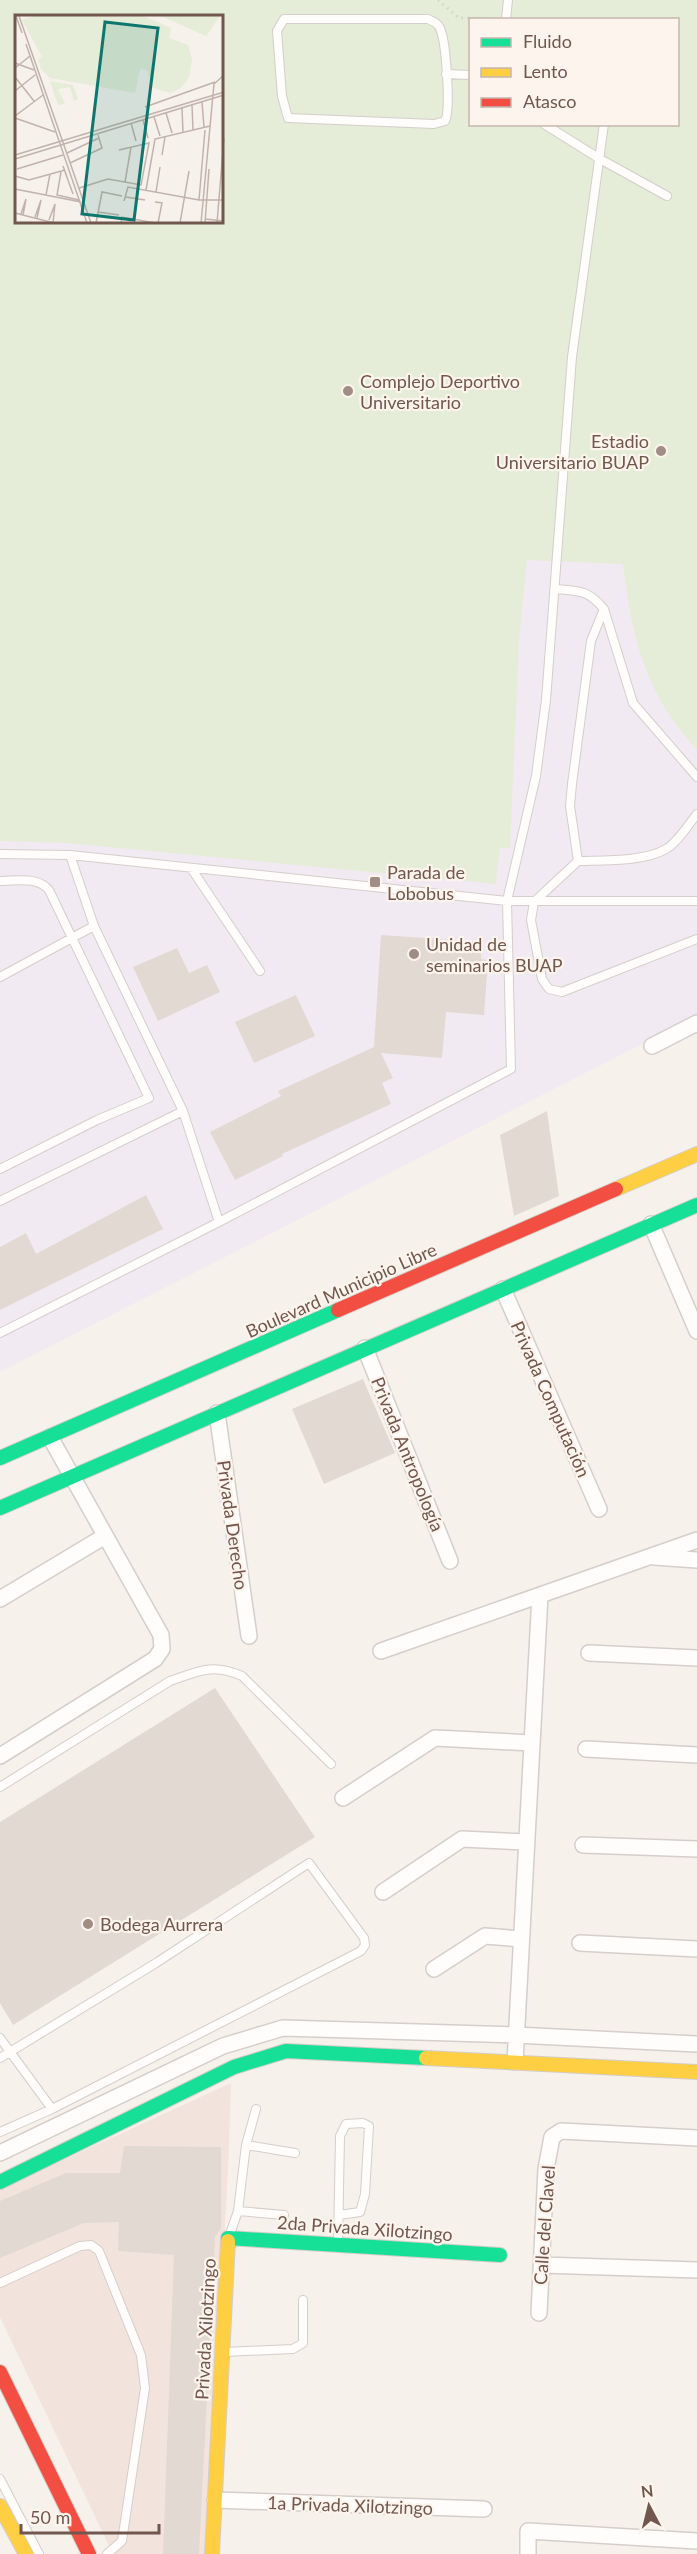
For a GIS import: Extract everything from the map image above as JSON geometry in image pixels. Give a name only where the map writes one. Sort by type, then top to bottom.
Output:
[{"type":"main road","name":"Boulevard Municipio Libre","points":[[0,1458],[697,1154]]},
{"type":"main road","points":[[0,1508],[697,1205]]},
{"type":"main road","points":[[0,2182],[234,2067],[286,2051],[697,2072]]},
{"type":"main road","name":"2da Privada Xilotzingo","points":[[228,2238],[500,2255]]},
{"type":"main road","name":"Privada Xilotzingo","points":[[212,2554],[228,2238]]},
{"type":"main road","points":[[1,2384],[89,2554]]},
{"type":"main road","points":[[0,2506],[26,2554]]},
{"type":"street","points":[[652,1046],[697,1023]]},
{"type":"street","points":[[651,1224],[697,1331]]},
{"type":"street","name":"Privada Computación","points":[[503,1289],[599,1509]]},
{"type":"street","name":"Privada Antropología","points":[[365,1348],[450,1561]]},
{"type":"street","name":"Privada Derecho","points":[[217,1413],[249,1636]]},
{"type":"street","points":[[0,1756],[155,1659],[162,1649],[161,1635],[50,1437]]},
{"type":"street","points":[[0,1599],[105,1536]]},
{"type":"street","points":[[381,1651],[697,1540]]},
{"type":"street","points":[[648,1557],[697,1560]]},
{"type":"street","points":[[515,2062],[540,1595]]},
{"type":"street","points":[[589,1653],[697,1658]]},
{"type":"street","points":[[343,1798],[435,1738],[532,1743]]},
{"type":"street","points":[[586,1749],[697,1755]]},
{"type":"street","points":[[382,1892],[462,1839],[526,1842]]},
{"type":"street","points":[[583,1845],[697,1850]]},
{"type":"street","points":[[434,1969],[485,1936],[521,1939]]},
{"type":"street","points":[[580,1943],[697,1949]]},
{"type":"street","points":[[283,2028],[286,2051]]},
{"type":"street","points":[[14,2175],[2,2152],[223,2046],[283,2028],[516,2035],[697,2044]]},
{"type":"street","points":[[93,2109],[105,2130]]},
{"type":"street","name":"Calle del Clavel","points":[[539,2313],[546,2169],[552,2137],[561,2131],[697,2138]]},
{"type":"street","points":[[542,2265],[697,2270]]},
{"type":"street","name":"1a Privada Xilotzingo","points":[[215,2500],[484,2509]]},
{"type":"street","points":[[528,2554],[528,2531],[697,2541]]},
{"type":"lane","points":[[506,18],[508,0]]},
{"type":"lane","points":[[284,19],[428,19],[438,24],[442,33],[446,74],[448,114],[445,121],[434,124],[288,118],[283,103],[277,31],[284,19]]},
{"type":"lane","points":[[446,74],[469,75]]},
{"type":"lane","points":[[547,126],[600,159],[667,196]]},
{"type":"lane","points":[[0,1333],[511,1070],[507,901],[536,776],[556,589],[572,357],[604,126]]},
{"type":"lane","points":[[556,589],[580,591],[593,595],[604,609],[633,703],[697,777]]},
{"type":"lane","points":[[578,861],[570,806],[572,784],[591,641],[604,609]]},
{"type":"lane","points":[[697,814],[667,848],[647,855],[616,860],[578,861],[534,903],[531,920],[542,979],[549,989],[562,992],[697,939]]},
{"type":"lane","points":[[0,854],[70,855],[534,903],[697,901]]},
{"type":"lane","points":[[70,855],[94,926],[183,1111],[219,1222]]},
{"type":"lane","points":[[190,868],[260,972]]},
{"type":"lane","points":[[0,881],[36,881],[49,890],[148,1098],[87,1125],[0,1169]]},
{"type":"lane","points":[[0,978],[94,926]]},
{"type":"lane","points":[[0,1201],[183,1111]]},
{"type":"lane","points":[[0,1787],[170,1681],[201,1670],[224,1668],[242,1676],[331,1764]]},
{"type":"lane","points":[[0,2058],[156,1963],[309,1863],[364,1938],[365,1945],[362,1951],[52,2109],[0,2132]]},
{"type":"lane","points":[[0,2038],[52,2109]]},
{"type":"lane","name":"Privada Xilotzingo","points":[[228,2238],[238,2211],[246,2145],[256,2109]]},
{"type":"lane","points":[[338,2245],[340,2136],[346,2124],[363,2123],[369,2126],[365,2194],[360,2212],[339,2215]]},
{"type":"lane","points":[[246,2145],[295,2153]]},
{"type":"lane","points":[[238,2211],[284,2215]]},
{"type":"lane","points":[[3,2282],[80,2246],[91,2245],[99,2251],[141,2355],[145,2388],[122,2541],[107,2554]]},
{"type":"lane","points":[[222,2352],[292,2349],[303,2343],[303,2300]]},
{"type":"lane","points":[[1,2384],[79,2554]]},
{"type":"lane","points":[[0,2479],[39,2554]]},
{"type":"path","points":[[438,0],[459,18],[469,18]]},
{"type":"shaded area","name":"Complejo Deportivo Universitario","points":[[0,0],[697,0],[697,1016],[0,1372]]},
{"type":"shaded area","points":[[231,2083],[206,2554],[113,2554],[0,2317],[0,2189]]},
{"type":"green space","name":"Complejo Deportivo Universitario","points":[[0,0],[697,0],[697,750],[679,729],[665,707],[644,664],[631,617],[623,564],[527,560],[519,641],[510,848],[500,848],[496,884],[66,843],[0,841]]},
{"type":"building","points":[[381,935],[482,942],[481,959],[488,960],[484,1015],[446,1012],[442,1058],[381,1053],[393,1078],[382,1083],[391,1104],[282,1154],[283,1156],[235,1180],[210,1132],[281,1096],[278,1091],[374,1047]]},
{"type":"building","points":[[177,948],[189,973],[207,965],[220,992],[158,1021],[133,967]]},
{"type":"building","points":[[296,995],[315,1036],[254,1063],[235,1022]]},
{"type":"building","points":[[547,1111],[559,1196],[514,1216],[500,1135]]},
{"type":"building","points":[[146,1195],[163,1229],[0,1310],[0,1247],[26,1233],[36,1254]]},
{"type":"building","points":[[363,1379],[395,1453],[324,1484],[292,1409]]},
{"type":"building","name":"Bodega Aurrera","points":[[215,1688],[315,1837],[13,2025],[0,2003],[0,1822]]},
{"type":"building","points":[[124,2146],[221,2147],[221,2228],[215,2237],[199,2554],[163,2554],[174,2255],[118,2251],[119,2222],[84,2223],[0,2258],[0,2201],[66,2173],[120,2173]]},
{"type":"traffic: fast","points":[[0,1508],[697,1205]]},
{"type":"traffic: fast","points":[[0,1458],[338,1310]]},
{"type":"traffic: fast","points":[[0,2182],[234,2067],[286,2051],[426,2058]]},
{"type":"traffic: fast","points":[[228,2241],[228,2238],[500,2255]]},
{"type":"traffic: slow","points":[[616,1189],[697,1154]]},
{"type":"traffic: slow","points":[[426,2058],[697,2072]]},
{"type":"traffic: slow","points":[[212,2554],[228,2241]]},
{"type":"traffic: slow","points":[[0,2506],[26,2554]]},
{"type":"traffic: jam","points":[[338,1310],[616,1189]]},
{"type":"traffic: jam","points":[[0,2372],[89,2554]]},
{"type":"place","name":"Complejo Deportivo Universitario","points":[[348,391]]},
{"type":"place","name":"Estadio Universitario BUAP","points":[[661,451]]},
{"type":"place","name":"Parada de Lobobus","points":[[375,882]]},
{"type":"place","name":"Unidad de seminarios BUAP","points":[[414,954]]},
{"type":"place","name":"Bodega Aurrera","points":[[88,1924]]}]
